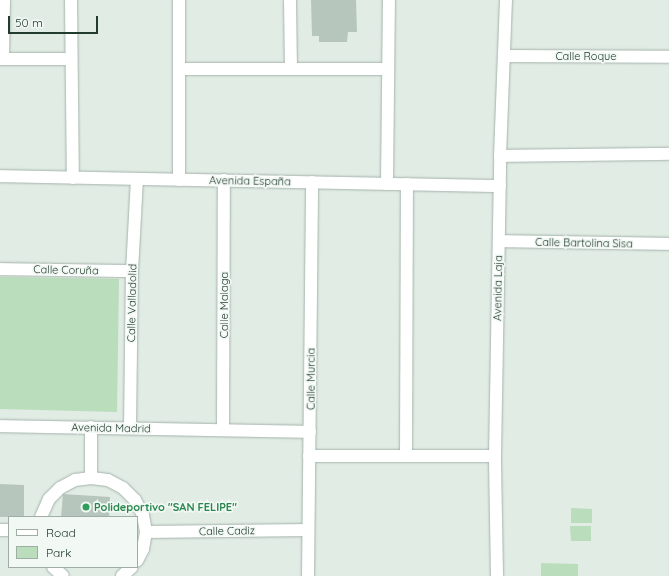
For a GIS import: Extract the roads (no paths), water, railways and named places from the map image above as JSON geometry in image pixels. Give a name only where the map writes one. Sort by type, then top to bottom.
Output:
[{"type":"street","points":[[4,0],[2,60],[71,59]]},
{"type":"street","points":[[70,0],[73,178]]},
{"type":"street","points":[[179,0],[179,180]]},
{"type":"street","points":[[290,0],[291,69]]},
{"type":"street","points":[[388,184],[389,0]]},
{"type":"street","name":"Avenida Laja","points":[[497,576],[496,456],[500,156],[506,0]]},
{"type":"street","name":"Calle Roque","points":[[504,56],[669,57]]},
{"type":"street","points":[[179,69],[388,69]]},
{"type":"street","points":[[500,156],[669,154]]},
{"type":"street","name":"Avenida España","points":[[0,176],[500,186]]},
{"type":"street","name":"Calle Valladolid","points":[[130,428],[132,271],[137,179]]},
{"type":"street","name":"Calle Malaga","points":[[223,429],[224,180]]},
{"type":"street","name":"Calle Murcia","points":[[308,576],[307,530],[310,456],[312,182]]},
{"type":"street","points":[[406,456],[408,184]]},
{"type":"street","name":"Calle Bartolina Sisa","points":[[499,241],[669,244]]},
{"type":"street","name":"Calle Coruña","points":[[0,269],[132,271]]},
{"type":"street","name":"Avenida Madrid","points":[[0,426],[223,429],[310,432]]},
{"type":"street","points":[[91,427],[91,478]]},
{"type":"street","points":[[310,456],[496,456]]},
{"type":"street","points":[[41,516],[49,499],[60,488],[75,480],[91,478],[108,480],[123,488],[135,500],[141,510],[146,532],[143,549],[138,559]]},
{"type":"street","name":"Calle Cadiz","points":[[146,532],[307,530]]},
{"type":"street","points":[[54,568],[63,576]]},
{"type":"street","points":[[122,576],[131,568]]},
{"type":"place","name":"Polideportivo \"SAN FELIPE\"","points":[[86,507]]}]
